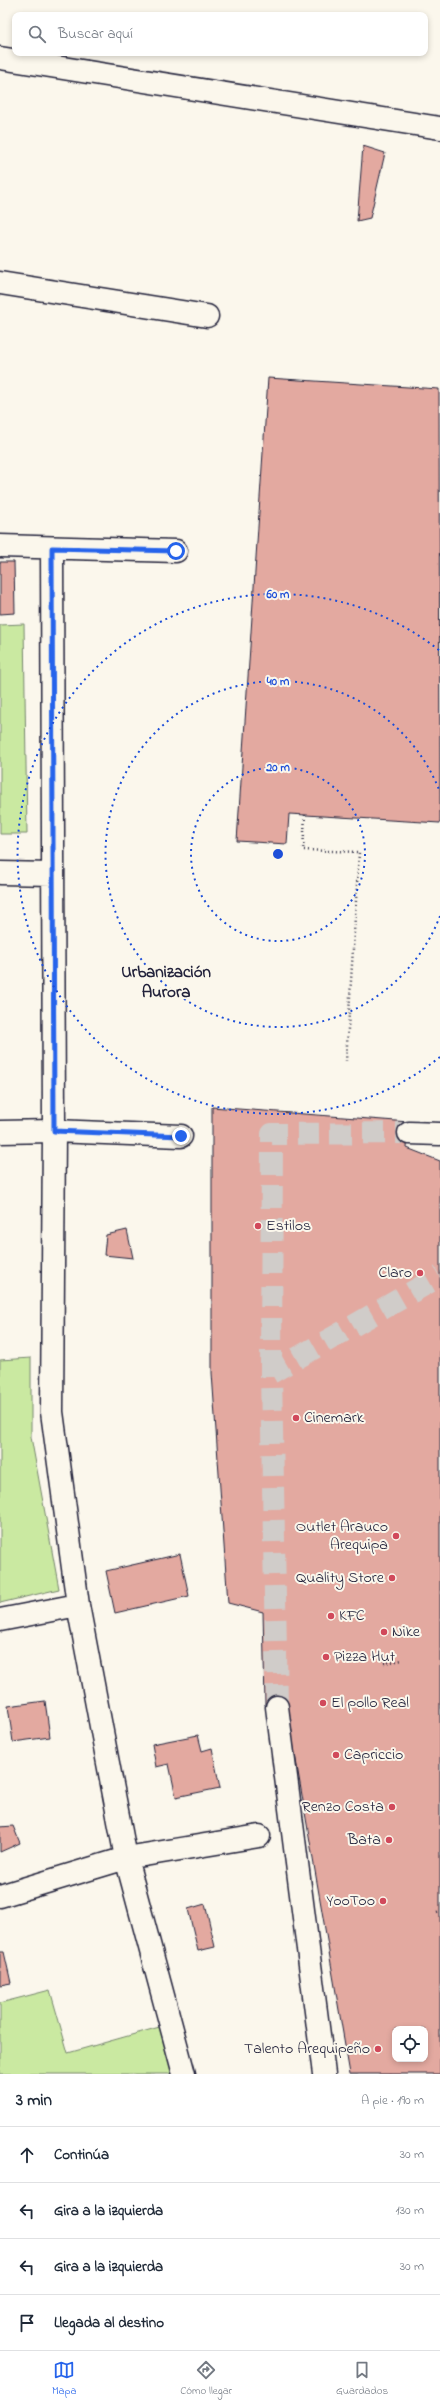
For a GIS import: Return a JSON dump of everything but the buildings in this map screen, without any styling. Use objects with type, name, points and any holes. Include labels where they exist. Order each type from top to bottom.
[{"type":"street","points":[[0,58],[440,128]]},
{"type":"street","points":[[0,283],[207,316]]},
{"type":"street","points":[[0,546],[176,551]]},
{"type":"street","points":[[52,548],[54,1131],[52,1412],[78,1605],[126,1858],[184,2074]]},
{"type":"street","points":[[0,873],[53,874]]},
{"type":"street","points":[[0,1132],[54,1131],[181,1136]]},
{"type":"street","points":[[408,1133],[440,1134]]},
{"type":"street","points":[[0,1620],[78,1605]]},
{"type":"street","points":[[276,1707],[324,2074]]},
{"type":"street","points":[[0,1896],[126,1858],[259,1836]]},
{"type":"path","points":[[304,815],[303,850],[359,852],[346,1061]]},
{"type":"path","points":[[384,1663],[403,1660]]},
{"type":"green space","points":[[24,624],[27,834],[0,834],[0,625]]},
{"type":"green space","points":[[31,1358],[31,1437],[59,1589],[0,1603],[0,1360]]},
{"type":"green space","points":[[50,1990],[68,2053],[163,2026],[175,2074],[0,2074],[0,2003]]},
{"type":"tunnel","points":[[271,1373],[272,1134],[409,1133]]},
{"type":"tunnel","points":[[277,1707],[271,1373],[440,1276]]},
{"type":"place","name":"Estilos","points":[[258,1226]]},
{"type":"place","name":"Claro","points":[[420,1273]]},
{"type":"place","name":"Cinemark","points":[[296,1418]]},
{"type":"place","name":"Outlet Arauco Arequipa","points":[[396,1536]]},
{"type":"place","name":"Quality Store","points":[[392,1578]]},
{"type":"place","name":"KFC","points":[[331,1616]]},
{"type":"place","name":"Nike","points":[[384,1632]]},
{"type":"place","name":"Pizza Hut","points":[[326,1657]]},
{"type":"place","name":"El pollo Real","points":[[323,1703]]},
{"type":"place","name":"Capriccio","points":[[336,1755]]},
{"type":"place","name":"Renzo Costa","points":[[392,1807]]},
{"type":"place","name":"Bata","points":[[389,1840]]},
{"type":"place","name":"YooToo","points":[[383,1901]]},
{"type":"place","name":"Talento Arequipeño","points":[[378,2049]]},
{"type":"district","name":"Urbanización Aurora","points":[[166,982]]},
{"type":"route","points":[[176,551],[52,548],[54,1131],[181,1136]]}]
